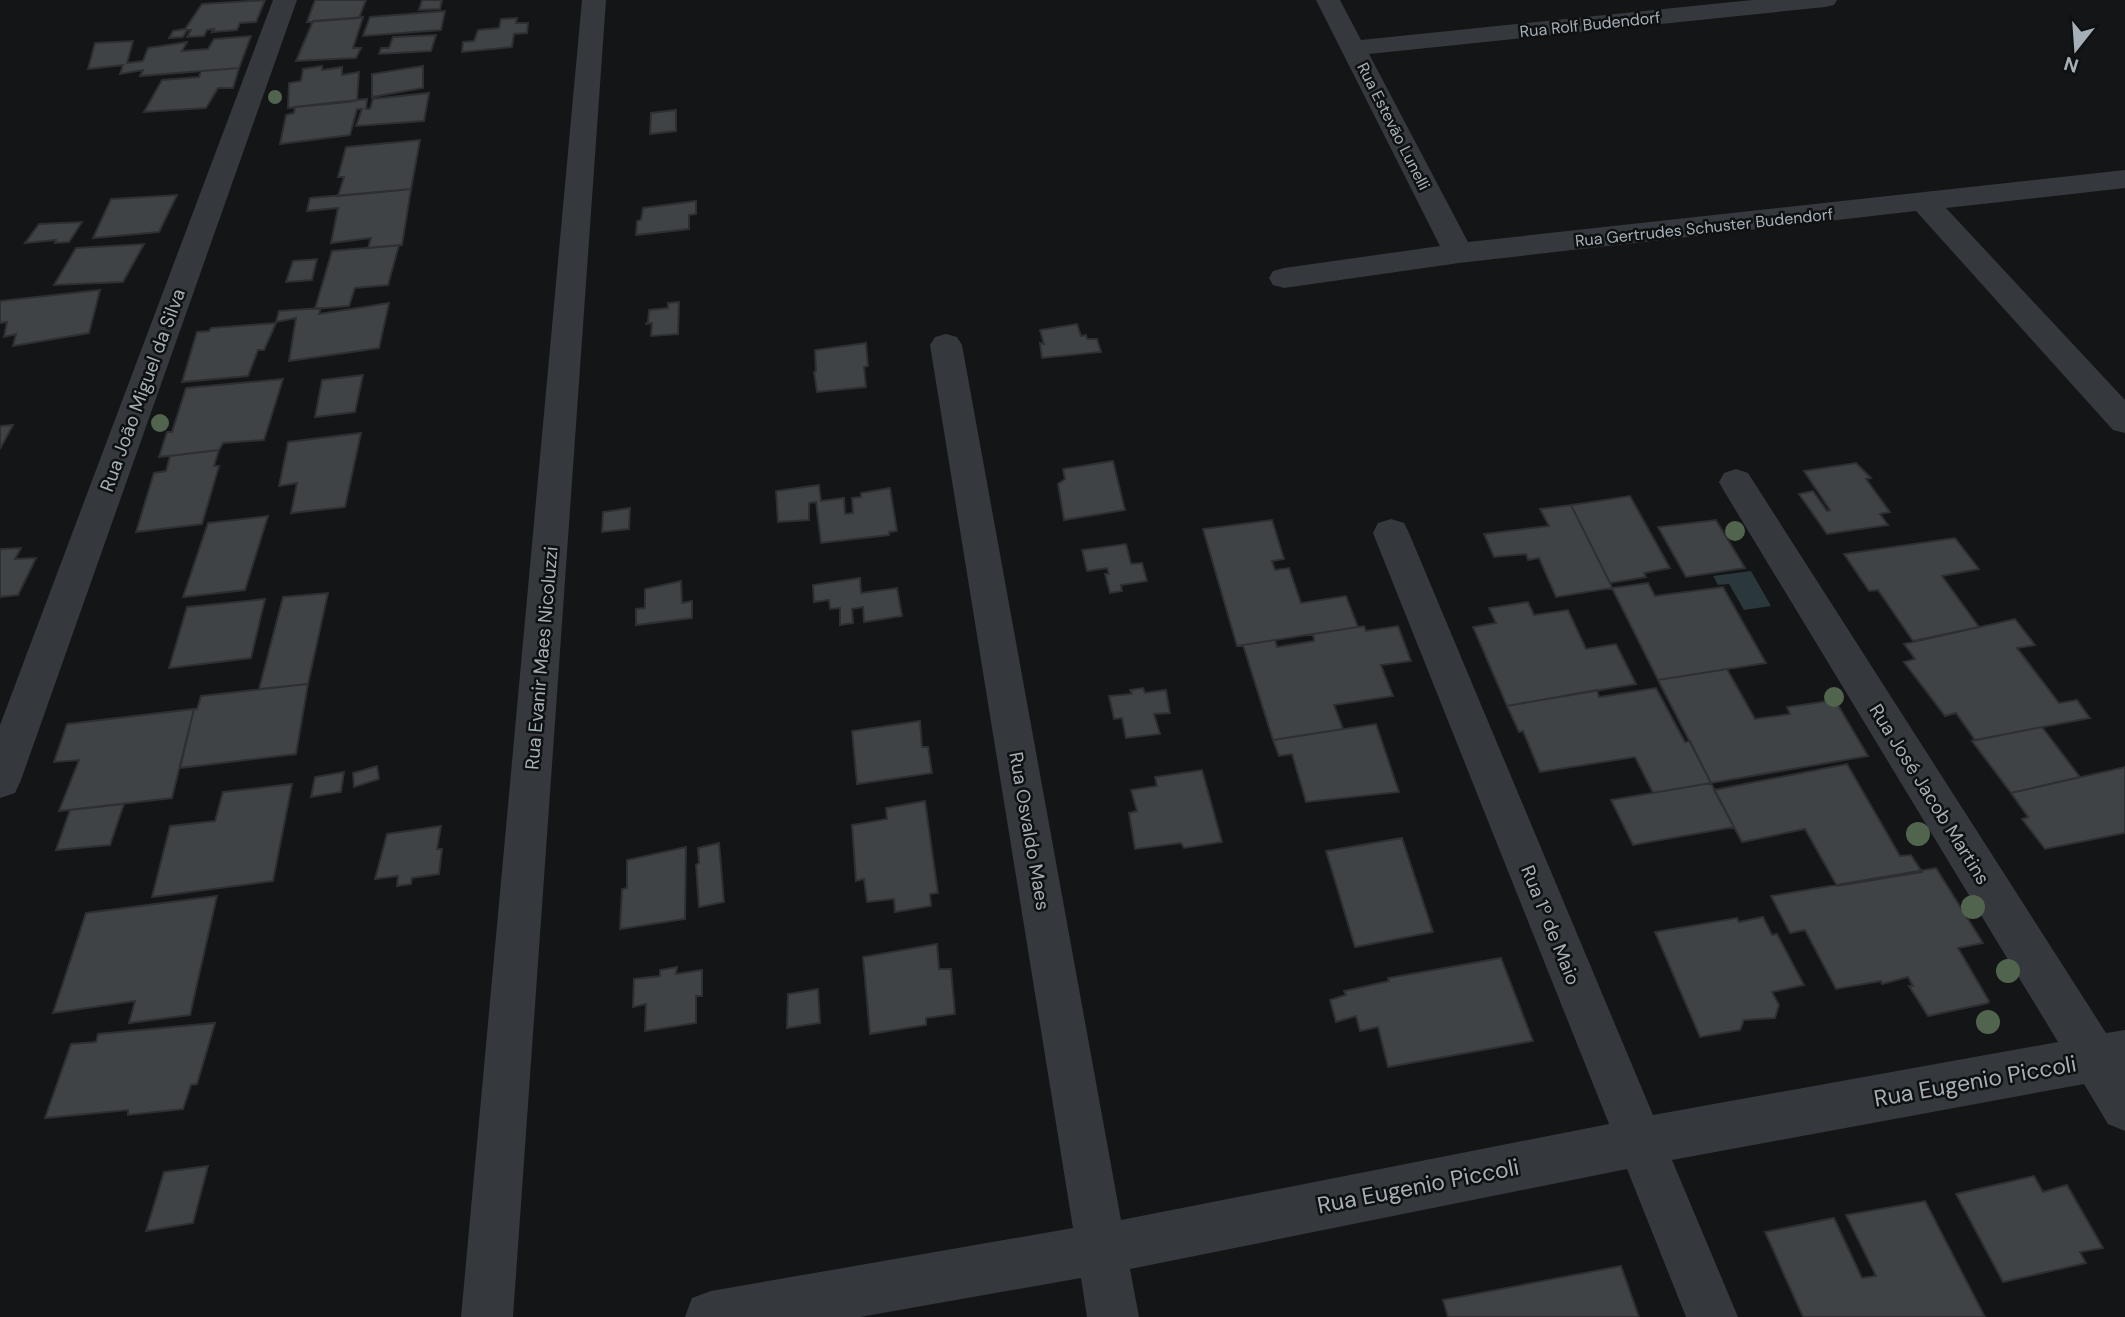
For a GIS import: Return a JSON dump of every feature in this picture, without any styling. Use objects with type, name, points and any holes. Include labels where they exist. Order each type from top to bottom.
[{"type":"street","name":"Rua João Miguel da Silva","points":[[0,780],[285,0]]},
{"type":"street","name":"Rua Evanir Maes Nicoluzzi","points":[[487,1317],[594,0]]},
{"type":"street","name":"Rua Estevão Lunelli","points":[[1328,0],[1459,253]]},
{"type":"street","name":"Rua Rolf Budendorf","points":[[1354,48],[1825,0]]},
{"type":"street","name":"Rua Gertrudes Schuster Budendorf","points":[[1284,278],[1459,253],[2125,179]]},
{"type":"street","points":[[1925,203],[2125,421]]},
{"type":"street","name":"Rua Osvaldo Maes","points":[[946,345],[1113,1317]]},
{"type":"street","name":"Rua José Jacob Martins","points":[[1736,482],[2110,1056],[2125,1107]]},
{"type":"street","name":"Rua 1º de Maio","points":[[1391,533],[1712,1317]]},
{"type":"street","name":"Rua Eugenio Piccoli","points":[[711,1317],[1101,1249],[1639,1142],[2110,1056]]},
{"type":"shaded area","points":[[1751,571],[1771,606],[1744,610],[1729,584],[1718,585],[1713,576]]},
{"type":"building","points":[[265,0],[256,22],[240,23],[237,30],[212,32],[214,29],[207,30],[204,36],[187,37],[191,30],[187,30],[183,37],[169,38],[173,31],[185,29],[202,4]]},
{"type":"building","points":[[315,0],[366,0],[359,18],[307,22]]},
{"type":"building","points":[[422,0],[442,0],[440,9],[419,10]]},
{"type":"building","points":[[445,11],[441,30],[363,36],[370,17]]},
{"type":"building","points":[[363,17],[353,48],[361,48],[356,58],[296,61],[313,21]]},
{"type":"building","points":[[517,18],[516,23],[528,23],[527,33],[514,34],[512,47],[462,52],[463,42],[474,41],[478,30],[499,28],[501,19]]},
{"type":"building","points":[[436,35],[431,51],[379,54],[381,48],[389,48],[393,37]]},
{"type":"building","points":[[251,36],[239,68],[140,76],[143,70],[120,74],[123,65],[88,69],[95,43],[133,41],[127,63],[143,61],[148,48],[187,42],[182,51],[208,49],[214,39]]},
{"type":"building","points":[[322,66],[322,70],[342,67],[342,75],[359,72],[357,101],[288,108],[289,83],[301,81],[303,69]]},
{"type":"building","points":[[423,66],[423,88],[372,97],[372,74]]},
{"type":"building","points":[[239,68],[233,88],[218,88],[206,108],[144,112],[162,80],[199,77],[201,71]]},
{"type":"building","points":[[429,93],[424,121],[356,126],[362,109],[357,109],[350,135],[280,144],[286,115],[294,113],[295,107],[367,99],[366,109],[370,109],[373,99]]},
{"type":"building","points":[[676,110],[676,131],[650,134],[651,113]]},
{"type":"building","points":[[420,140],[411,189],[338,196],[344,177],[338,177],[346,147]]},
{"type":"building","points":[[411,189],[402,245],[368,248],[371,238],[331,243],[338,208],[307,211],[310,198]]},
{"type":"building","points":[[177,195],[159,232],[93,238],[111,199]]},
{"type":"building","points":[[696,201],[696,214],[689,215],[689,229],[636,235],[637,221],[641,220],[643,208]]},
{"type":"building","points":[[82,222],[69,242],[55,243],[56,240],[25,243],[39,224]]},
{"type":"building","points":[[144,244],[123,282],[54,285],[76,248]]},
{"type":"building","points":[[399,245],[388,285],[355,288],[349,306],[315,309],[332,251]]},
{"type":"building","points":[[317,259],[312,280],[286,282],[293,261]]},
{"type":"building","points":[[100,290],[89,333],[13,346],[16,334],[4,337],[7,322],[0,323],[0,301]]},
{"type":"building","points":[[679,302],[678,334],[651,336],[652,323],[645,324],[648,323],[649,310],[668,308],[668,303]]},
{"type":"building","points":[[389,303],[379,348],[289,361],[296,318],[276,322],[279,311],[321,308],[319,314]]},
{"type":"building","points":[[276,323],[264,350],[258,350],[248,376],[182,382],[197,332],[209,331],[211,328]]},
{"type":"building","points":[[1077,324],[1081,336],[1097,339],[1101,352],[1042,358],[1040,343],[1044,344],[1040,330]]},
{"type":"building","points":[[866,343],[866,387],[817,392],[815,350]]},
{"type":"building","points":[[363,375],[355,412],[315,417],[322,380]]},
{"type":"building","points":[[283,379],[264,440],[223,443],[219,450],[159,457],[167,432],[172,432],[186,388]]},
{"type":"building","points":[[13,425],[0,449],[0,426]]},
{"type":"building","points":[[361,433],[345,507],[291,513],[297,483],[279,486],[288,442]]},
{"type":"building","points":[[219,450],[214,466],[219,466],[202,524],[136,532],[154,473],[166,471],[170,456]]},
{"type":"building","points":[[1113,461],[1125,510],[1064,520],[1058,484],[1065,479],[1063,469]]},
{"type":"building","points":[[1856,463],[1871,478],[1866,479],[1890,512],[1880,514],[1888,525],[1827,534],[1799,494],[1813,491],[1827,511],[1830,510],[1804,471]]},
{"type":"building","points":[[819,485],[821,501],[844,498],[845,514],[853,513],[852,498],[861,497],[861,493],[890,488],[897,531],[889,532],[889,535],[821,543],[816,502],[809,503],[809,520],[778,522],[776,491]]},
{"type":"building","points":[[1630,496],[1670,568],[1644,573],[1646,577],[1610,583],[1571,505]]},
{"type":"building","points":[[1571,505],[1612,588],[1556,597],[1539,558],[1528,560],[1526,554],[1494,557],[1484,534],[1549,526],[1540,509]]},
{"type":"building","points":[[630,508],[629,529],[602,532],[603,512]]},
{"type":"building","points":[[268,516],[245,590],[183,597],[208,523]]},
{"type":"building","points":[[1272,520],[1284,559],[1272,561],[1275,570],[1289,568],[1301,603],[1346,596],[1358,627],[1237,646],[1203,529]]},
{"type":"building","points":[[1716,520],[1745,568],[1686,577],[1658,527]]},
{"type":"building","points":[[1955,538],[1979,569],[1942,576],[1979,627],[1913,641],[1878,590],[1869,591],[1844,554]]},
{"type":"building","points":[[1126,544],[1131,564],[1142,563],[1147,581],[1121,585],[1122,591],[1110,593],[1105,574],[1109,574],[1107,568],[1087,571],[1082,550]]},
{"type":"building","points":[[21,548],[15,559],[36,558],[18,595],[0,597],[0,549]]},
{"type":"building","points":[[860,578],[861,593],[897,588],[902,616],[864,622],[863,607],[852,609],[853,623],[840,625],[840,608],[830,609],[829,600],[814,602],[813,585]]},
{"type":"building","points":[[681,581],[682,603],[692,601],[692,618],[636,625],[636,609],[645,608],[645,589]]},
{"type":"building","points":[[1648,583],[1655,596],[1723,587],[1766,663],[1658,680],[1612,588]]},
{"type":"building","points":[[328,593],[308,684],[259,689],[283,597]]},
{"type":"building","points":[[265,599],[251,658],[169,668],[187,607]]},
{"type":"building","points":[[1528,602],[1534,615],[1568,610],[1586,649],[1616,644],[1636,684],[1507,706],[1473,627],[1496,623],[1489,608]]},
{"type":"building","points":[[2015,619],[2035,645],[2017,648],[2059,703],[2077,700],[2090,718],[1975,740],[1956,713],[1945,716],[1904,662],[1915,659],[1904,644]]},
{"type":"building","points":[[1364,626],[1366,631],[1398,626],[1411,661],[1381,665],[1393,696],[1334,705],[1343,729],[1273,740],[1243,645],[1275,640],[1277,647],[1314,641],[1313,634]]},
{"type":"building","points":[[1727,669],[1755,719],[1790,714],[1787,707],[1835,700],[1868,756],[1711,783],[1658,680]]},
{"type":"building","points":[[308,684],[296,754],[180,768],[194,709],[197,709],[201,696]]},
{"type":"building","points":[[1143,688],[1145,693],[1166,690],[1170,713],[1154,714],[1160,734],[1126,738],[1122,718],[1114,719],[1109,696],[1132,694],[1130,690]]},
{"type":"building","points":[[1656,688],[1685,742],[1690,741],[1711,783],[1653,793],[1635,757],[1540,772],[1523,731],[1519,732],[1507,706],[1597,690],[1599,697]]},
{"type":"building","points":[[194,709],[172,798],[59,811],[79,760],[54,762],[67,724]]},
{"type":"building","points":[[920,721],[922,747],[928,747],[932,773],[857,784],[852,731]]},
{"type":"building","points":[[1376,724],[1399,792],[1306,802],[1292,754],[1279,756],[1273,740]]},
{"type":"building","points":[[2042,727],[2080,777],[2011,793],[1972,741]]},
{"type":"building","points":[[1847,764],[1900,856],[1911,855],[1922,872],[1837,886],[1805,829],[1742,842],[1714,790]]},
{"type":"building","points":[[377,766],[379,779],[354,787],[353,773]]},
{"type":"building","points":[[2125,767],[2125,833],[2045,849],[2022,819],[2028,817],[2011,793]]},
{"type":"building","points":[[1202,770],[1222,842],[1184,848],[1181,843],[1135,849],[1129,813],[1137,811],[1131,790],[1157,786],[1155,777]]},
{"type":"building","points":[[344,772],[341,792],[311,797],[315,777]]},
{"type":"building","points":[[1711,783],[1734,827],[1633,845],[1611,800]]},
{"type":"building","points":[[292,784],[273,881],[152,897],[170,826],[215,821],[223,792]]},
{"type":"building","points":[[925,801],[938,893],[930,894],[931,906],[895,912],[894,899],[867,902],[864,879],[856,881],[852,825],[887,819],[886,808]]},
{"type":"building","points":[[124,804],[110,845],[56,850],[70,810]]},
{"type":"building","points":[[441,826],[437,849],[442,849],[439,874],[412,878],[411,884],[397,886],[398,876],[375,879],[387,834]]},
{"type":"building","points":[[1402,838],[1433,932],[1355,947],[1326,851]]},
{"type":"building","points":[[719,843],[724,902],[699,907],[696,865],[699,863],[698,848]]},
{"type":"building","points":[[686,847],[685,919],[620,929],[622,889],[627,888],[627,860]]},
{"type":"building","points":[[1936,868],[1983,943],[1958,948],[1988,1003],[1928,1016],[1909,986],[1913,986],[1908,977],[1882,984],[1881,981],[1836,989],[1805,930],[1790,933],[1771,896]]},
{"type":"building","points":[[217,896],[190,1015],[129,1023],[135,1001],[53,1013],[86,913]]},
{"type":"building","points":[[1763,917],[1772,935],[1777,934],[1804,985],[1772,992],[1779,1005],[1775,1018],[1744,1020],[1740,1030],[1700,1037],[1655,932],[1737,918],[1739,922]]},
{"type":"building","points":[[937,944],[939,969],[951,969],[955,1014],[926,1018],[926,1025],[870,1034],[863,957]]},
{"type":"building","points":[[1501,958],[1533,1041],[1388,1067],[1378,1027],[1360,1031],[1356,1016],[1336,1022],[1330,1000],[1346,995],[1344,991],[1389,981],[1388,978]]},
{"type":"building","points":[[677,967],[676,974],[702,970],[702,996],[696,996],[696,1023],[645,1031],[646,1004],[633,1007],[634,979],[660,976],[660,970]]},
{"type":"building","points":[[818,989],[820,1023],[787,1028],[788,994]]},
{"type":"building","points":[[215,1023],[197,1084],[191,1085],[183,1109],[128,1115],[128,1110],[45,1118],[71,1044],[96,1042],[98,1034]]},
{"type":"building","points":[[208,1166],[193,1223],[146,1231],[164,1172]]},
{"type":"building","points":[[2034,1176],[2043,1192],[2067,1185],[2103,1248],[2080,1252],[2086,1263],[2003,1282],[1956,1194]]},
{"type":"building","points":[[1925,1201],[1985,1317],[1803,1317],[1765,1232],[1834,1218],[1862,1278],[1876,1276],[1846,1215]]},
{"type":"building","points":[[1621,1266],[1639,1317],[1448,1317],[1443,1300]]}]
